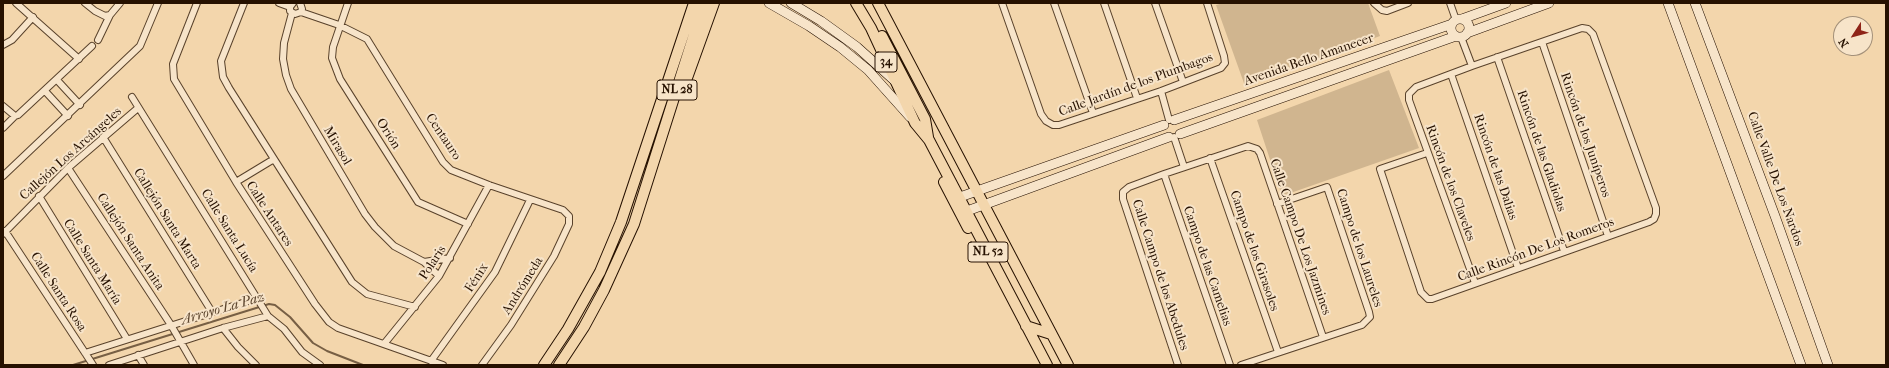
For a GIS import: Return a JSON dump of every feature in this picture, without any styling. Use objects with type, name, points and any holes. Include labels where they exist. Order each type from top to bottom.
[{"type":"main road","points":[[544,365],[550,360],[600,272],[621,222],[694,3]]},
{"type":"main road","name":"NL 28","points":[[559,365],[584,327],[604,290],[631,230],[704,3]]},
{"type":"main road","points":[[666,123],[691,72],[714,3]]},
{"type":"main road","name":"34","points":[[856,3],[871,28],[915,122]]},
{"type":"main road","name":"34","points":[[863,3],[916,101]]},
{"type":"main road","points":[[878,3],[1068,365]]},
{"type":"main road","points":[[891,56],[913,71]]},
{"type":"main road","name":"NL 52","points":[[916,101],[925,119],[929,140]]},
{"type":"main road","points":[[915,122],[1040,365]]},
{"type":"main road","name":"NL 52","points":[[915,122],[929,140],[958,204],[1047,365]]},
{"type":"main road","points":[[1026,326],[1051,334]]},
{"type":"street","points":[[16,3],[79,59]]},
{"type":"street","points":[[85,3],[102,15],[110,16]]},
{"type":"street","points":[[98,40],[110,16],[120,3]]},
{"type":"street","points":[[3,176],[80,105],[140,46],[158,3]]},
{"type":"street","name":"Calle Antares","points":[[197,3],[173,64],[172,72],[177,86],[236,182],[315,304],[329,322],[338,328],[443,365]]},
{"type":"street","points":[[244,3],[225,50],[221,69],[229,88],[352,282],[367,294],[415,306]]},
{"type":"street","points":[[279,3],[291,8],[298,14],[302,9],[300,3]]},
{"type":"street","name":"Orión","points":[[348,3],[339,25],[333,47],[332,58],[335,68],[414,196],[424,206],[468,224]]},
{"type":"street","name":"NL 52","points":[[769,3],[809,26],[868,70],[915,122]]},
{"type":"street","name":"NL 52","points":[[791,3],[821,21],[857,47],[916,101]]},
{"type":"street","name":"Calle Jardín de los Plumbagos","points":[[1002,3],[1041,114],[1046,121],[1053,125],[1059,125],[1216,71],[1225,63],[1207,3]]},
{"type":"street","points":[[1054,3],[1093,113]]},
{"type":"street","points":[[1104,3],[1137,98]]},
{"type":"street","points":[[1155,3],[1183,82]]},
{"type":"street","points":[[1374,3],[1382,10],[1387,11],[1408,3]]},
{"type":"street","points":[[1450,3],[1456,21],[1451,31],[1461,35],[1472,66]]},
{"type":"street","name":"Avenida Bello Amanecer","points":[[958,204],[978,191],[1506,3]]},
{"type":"street","name":"Avenida Bello Amanecer","points":[[958,204],[984,204],[1549,3]]},
{"type":"street","points":[[1668,3],[1801,365]]},
{"type":"street","name":"Calle Valle De Los Nardos","points":[[1694,3],[1770,202],[1828,365]]},
{"type":"street","name":"Mirasol","points":[[291,8],[284,43],[283,59],[291,90],[365,214],[375,227],[394,246],[424,262],[439,276]]},
{"type":"street","name":"Centauro","points":[[301,12],[339,25],[364,36],[370,43],[447,166],[456,172],[489,185],[567,213]]},
{"type":"street","points":[[3,45],[12,40],[33,17]]},
{"type":"street","points":[[1456,21],[1468,23],[1468,30],[1461,35]]},
{"type":"street","name":"Calle Rincón De Los Romeros","points":[[1428,153],[1380,169],[1421,292],[1424,297],[1432,299],[1654,219],[1656,208],[1593,34],[1588,29],[1582,28],[1542,42]]},
{"type":"street","points":[[1451,74],[1542,42]]},
{"type":"street","name":"Rincón de los Juníperos","points":[[1542,42],[1608,236]]},
{"type":"street","points":[[3,128],[57,80],[92,46]]},
{"type":"street","name":"Rincón de las Gladiolas","points":[[1497,57],[1564,251]]},
{"type":"street","points":[[1324,68],[1328,74],[1328,81]]},
{"type":"street","points":[[1307,74],[1307,80],[1312,87]]},
{"type":"street","name":"Rincón de los Claveles","points":[[1451,74],[1412,90],[1409,94],[1409,100],[1475,283]]},
{"type":"street","name":"Rincón de las Dalias","points":[[1451,74],[1518,268]]},
{"type":"street","points":[[57,80],[80,105]]},
{"type":"street","points":[[1160,90],[1169,122],[1164,131],[1174,136],[1184,167]]},
{"type":"street","points":[[45,91],[68,116]]},
{"type":"street","name":"Calle Santa Lucía","points":[[132,96],[138,108],[268,315],[287,332],[302,352],[320,365]]},
{"type":"street","points":[[3,106],[15,116]]},
{"type":"street","name":"Callejón Los Arcángeles","points":[[4,233],[68,168],[138,108]]},
{"type":"street","points":[[1169,122],[1180,124],[1181,131],[1174,136]]},
{"type":"street","name":"Callejón Santa Marta","points":[[103,137],[212,312]]},
{"type":"street","name":"Calle Campo De Los Jazmines","points":[[1210,158],[1248,146],[1252,146],[1260,153],[1323,337]]},
{"type":"street","points":[[1164,174],[1210,158]]},
{"type":"street","name":"Campo de los Girasoles","points":[[1210,158],[1278,352]]},
{"type":"street","points":[[236,182],[274,159]]},
{"type":"street","points":[[1070,159],[1074,172]]},
{"type":"street","points":[[1050,166],[1055,179]]},
{"type":"street","name":"Callejón Santa Anita","points":[[68,168],[172,326],[194,365]]},
{"type":"street","name":"Calle Campo de los Abedules","points":[[1164,174],[1128,188],[1123,192],[1123,199],[1178,365]]},
{"type":"street","name":"Campo de las Camelias","points":[[1164,174],[1230,365]]},
{"type":"street","name":"Polaris","points":[[384,344],[439,276],[489,185]]},
{"type":"street","name":"Campo de los Laureles","points":[[1278,204],[1327,187],[1370,312],[1370,317],[1362,325],[1323,337]]},
{"type":"street","name":"Calle Santa María","points":[[39,196],[127,339]]},
{"type":"street","name":"Fénix","points":[[431,361],[495,272],[530,200]]},
{"type":"street","name":"Andrómeda","points":[[482,365],[511,326],[554,256],[569,224],[570,220],[567,213]]},
{"type":"street","name":"Calle Santa Rosa","points":[[4,233],[93,365]]},
{"type":"street","points":[[424,262],[450,258]]},
{"type":"street","points":[[86,355],[127,339],[259,299]]},
{"type":"street","points":[[109,365],[180,340],[268,315]]},
{"type":"street","points":[[223,328],[238,347],[256,365]]},
{"type":"street","points":[[1241,365],[1323,337]]},
{"type":"street","points":[[138,355],[144,365]]},
{"type":"shaded area","points":[[1223,3],[1368,3],[1380,36],[1245,86],[1216,5]]},
{"type":"shaded area","points":[[1389,70],[1419,148],[1282,196],[1257,120]]},
{"type":"waterway","name":"Arroyo La Paz","points":[[73,365],[269,304],[275,305],[290,317],[313,343],[327,351],[363,365]]}]
